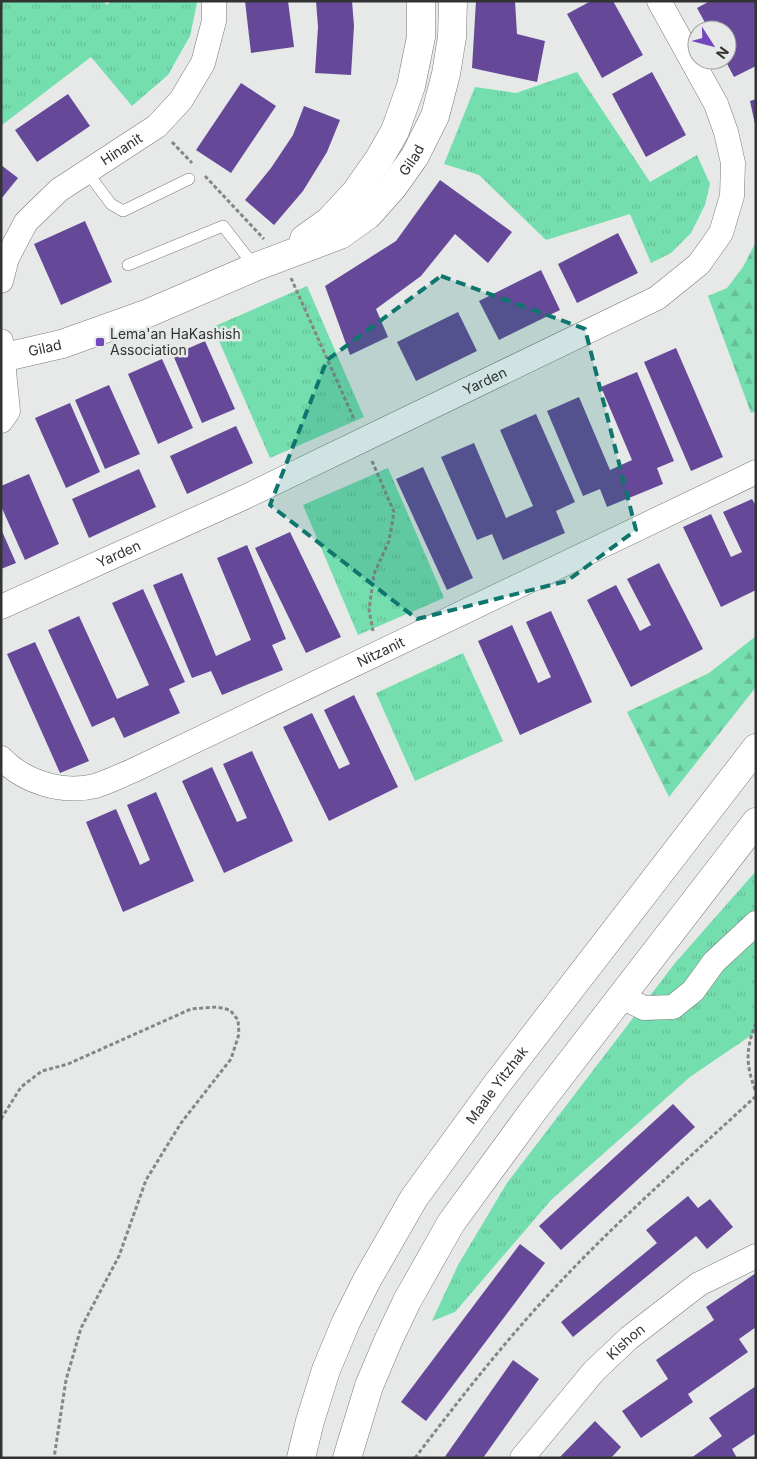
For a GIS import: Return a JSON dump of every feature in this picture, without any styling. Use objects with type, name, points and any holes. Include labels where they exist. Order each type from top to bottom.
[{"type":"main road","name":"Gilad","points":[[282,257],[329,221],[354,193],[379,159],[395,130],[413,76],[421,37],[421,1]]},
{"type":"main road","name":"Gilad","points":[[2,352],[62,344],[146,314],[255,267],[340,235],[368,216],[393,187],[415,156],[435,116],[446,74],[452,37],[452,1]]},
{"type":"main road","name":"Maale Yitzhak","points":[[301,1458],[326,1370],[343,1330],[367,1280],[414,1198],[503,1076],[756,748]]},
{"type":"main road","points":[[348,1458],[368,1386],[388,1341],[407,1301],[457,1215],[533,1111],[756,822]]},
{"type":"street","name":"Hinanit","points":[[1,281],[7,258],[26,222],[59,190],[157,126],[181,100],[204,63],[214,21],[214,1]]},
{"type":"street","name":"Yarden","points":[[1,607],[245,497],[657,298],[699,264],[721,233],[732,196],[733,164],[726,132],[716,104],[660,1]]},
{"type":"street","points":[[1,421],[8,411],[2,352]]},
{"type":"street","name":"Nitzanit","points":[[1,758],[23,776],[48,786],[70,788],[95,786],[132,771],[756,472]]},
{"type":"street","points":[[622,997],[644,1008],[673,1007],[693,990],[714,962],[756,923]]},
{"type":"street","name":"Kishon","points":[[522,1458],[563,1406],[594,1371],[629,1338],[699,1284],[756,1256]]},
{"type":"lane","points":[[87,172],[111,204],[122,211],[189,179]]},
{"type":"lane","points":[[128,265],[223,226],[255,267]]},
{"type":"path","points":[[157,126],[196,168]]},
{"type":"path","points":[[203,174],[282,257],[394,512],[389,541],[374,574],[369,610],[377,654]]},
{"type":"path","points":[[1,1118],[21,1087],[42,1071],[68,1064],[191,1010],[217,1007],[230,1010],[238,1020],[239,1034],[230,1059],[181,1123],[146,1180],[119,1256],[81,1328],[66,1380],[54,1458]]},
{"type":"path","points":[[756,1023],[748,1046],[750,1075],[756,1092]]},
{"type":"path","points":[[415,1458],[462,1396],[550,1293],[619,1223],[756,1096]]},
{"type":"highlighted area","points":[[441,276],[585,329],[636,530],[567,581],[417,619],[270,505],[327,360]]},
{"type":"green space","points":[[1,1],[103,1],[107,5],[111,1],[196,1],[197,3],[190,36],[168,75],[132,106],[91,57],[2,125]]},
{"type":"green space","points":[[577,72],[650,182],[697,155],[710,184],[705,205],[691,233],[671,253],[651,263],[630,214],[546,240],[479,175],[444,164],[475,87],[516,93]]},
{"type":"green space","points":[[756,242],[756,411],[751,413],[708,296],[727,288],[743,267]]},
{"type":"green space","points":[[307,286],[364,417],[270,458],[213,327]]},
{"type":"green space","points":[[388,468],[444,598],[358,635],[303,505]]},
{"type":"green space","points":[[756,636],[756,687],[669,797],[627,712],[709,673]]},
{"type":"green space","points":[[463,653],[503,741],[415,781],[376,693]]},
{"type":"green space","points":[[756,871],[756,1032],[690,1077],[551,1200],[455,1312],[432,1321],[458,1265],[507,1183],[675,963]]},
{"type":"building","points":[[245,1],[288,1],[294,47],[251,53]]},
{"type":"building","points":[[316,1],[352,1],[354,26],[351,75],[315,73],[318,27]]},
{"type":"building","points":[[476,1],[515,1],[517,34],[545,41],[537,82],[472,68]]},
{"type":"building","points":[[591,1],[613,1],[643,55],[602,78],[567,14]]},
{"type":"building","points":[[710,1],[756,1],[756,66],[734,77],[730,70],[737,70],[737,20],[704,20],[697,8]]},
{"type":"building","points":[[652,72],[686,135],[646,157],[612,94]]},
{"type":"building","points":[[241,83],[276,106],[231,173],[196,150]]},
{"type":"building","points":[[68,94],[90,126],[37,162],[15,130]]},
{"type":"building","points":[[756,99],[756,124],[755,124],[750,101]]},
{"type":"building","points":[[304,106],[340,120],[327,152],[303,191],[274,225],[245,200],[271,168],[293,135]]},
{"type":"building","points":[[1,165],[18,178],[1,199]]},
{"type":"building","points":[[440,180],[512,232],[488,263],[455,234],[421,276],[376,309],[388,337],[350,355],[325,286],[396,241]]},
{"type":"building","points":[[85,221],[112,282],[61,305],[34,244]]},
{"type":"building","points":[[618,233],[638,273],[577,303],[558,264]]},
{"type":"building","points":[[541,270],[560,310],[499,340],[479,301]]},
{"type":"building","points":[[458,312],[477,351],[416,381],[397,342]]},
{"type":"building","points":[[205,341],[235,409],[202,423],[173,355]]},
{"type":"building","points":[[676,348],[723,457],[691,471],[644,362]]},
{"type":"building","points":[[162,359],[193,428],[158,444],[128,374]]},
{"type":"building","points":[[637,372],[674,461],[657,468],[663,484],[607,507],[600,489],[583,496],[547,411],[579,397],[610,470],[632,460],[601,387]]},
{"type":"building","points":[[109,385],[140,454],[105,469],[75,400]]},
{"type":"building","points":[[70,403],[100,472],[66,488],[35,418]]},
{"type":"building","points":[[536,414],[575,502],[556,511],[565,533],[503,560],[492,534],[477,540],[441,457],[474,443],[506,518],[533,506],[500,430]]},
{"type":"building","points":[[236,426],[253,463],[187,494],[170,456]]},
{"type":"building","points":[[423,467],[473,578],[447,590],[396,479]]},
{"type":"building","points":[[139,469],[156,507],[89,538],[72,499]]},
{"type":"building","points":[[29,474],[59,544],[25,560],[1,506],[1,486]]},
{"type":"building","points":[[752,499],[756,506],[756,590],[721,607],[683,527],[711,514],[731,557],[742,552],[723,512]]},
{"type":"building","points":[[1,529],[16,563],[1,569]]},
{"type":"building","points":[[290,532],[341,637],[306,653],[255,548]]},
{"type":"building","points":[[247,545],[286,639],[272,645],[283,670],[222,695],[211,671],[192,678],[153,585],[182,573],[216,656],[251,640],[217,558]]},
{"type":"building","points":[[659,563],[703,649],[631,687],[587,600],[616,585],[640,631],[651,625],[627,579]]},
{"type":"building","points":[[143,589],[185,682],[169,689],[180,713],[124,738],[114,717],[92,727],[48,630],[79,616],[117,699],[149,685],[112,603]]},
{"type":"building","points":[[551,611],[592,702],[520,735],[478,641],[512,625],[538,683],[551,677],[526,622]]},
{"type":"building","points":[[35,642],[89,761],[60,773],[7,654]]},
{"type":"building","points":[[354,695],[398,787],[329,821],[283,727],[312,713],[339,769],[350,764],[324,710]]},
{"type":"building","points":[[252,751],[293,841],[224,873],[182,781],[212,767],[237,822],[247,818],[223,764]]},
{"type":"building","points":[[156,792],[194,881],[123,912],[86,822],[116,809],[140,865],[150,860],[127,805]]},
{"type":"building","points":[[673,1104],[695,1127],[561,1250],[539,1226]]},
{"type":"building","points":[[688,1196],[698,1208],[710,1199],[733,1227],[707,1249],[696,1236],[573,1337],[561,1322],[657,1243],[646,1230]]},
{"type":"building","points":[[520,1244],[545,1263],[426,1421],[401,1402]]},
{"type":"building","points":[[756,1273],[756,1327],[739,1339],[748,1352],[688,1394],[693,1402],[641,1438],[622,1411],[668,1379],[656,1360],[714,1320],[706,1307]]},
{"type":"building","points":[[513,1360],[539,1379],[483,1458],[444,1458]]},
{"type":"building","points":[[756,1386],[756,1433],[732,1449],[737,1458],[691,1458],[722,1436],[709,1418]]},
{"type":"building","points":[[595,1421],[621,1447],[611,1458],[559,1458]]},
{"type":"place","name":"Lema'an HaKashish Association","points":[[100,342]]}]
